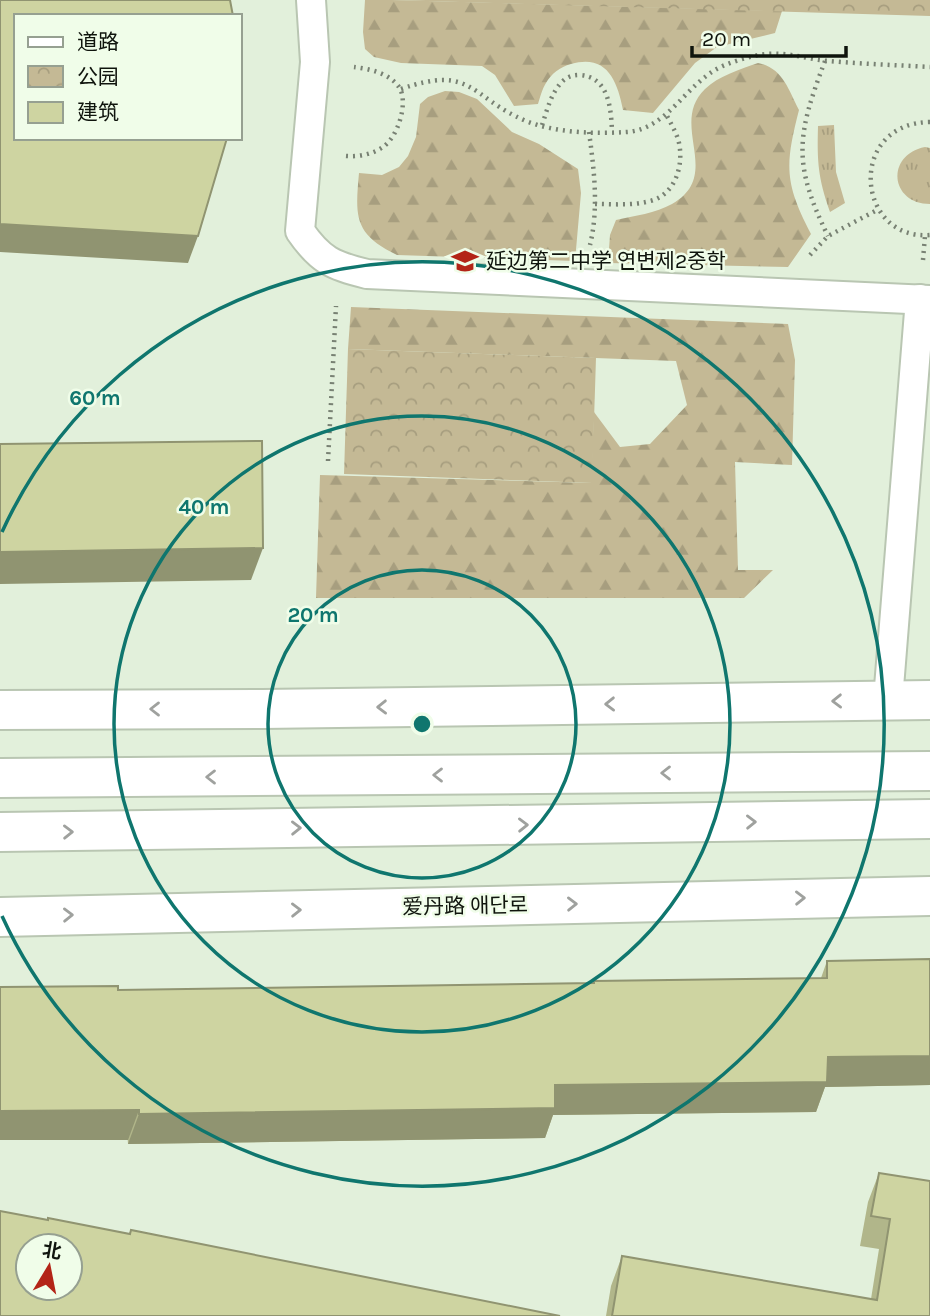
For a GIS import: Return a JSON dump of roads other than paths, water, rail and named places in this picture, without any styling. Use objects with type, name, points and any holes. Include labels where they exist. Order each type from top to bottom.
[{"type":"street","points":[[0,710],[930,700]]},
{"type":"street","points":[[0,778],[930,771]]},
{"type":"street","points":[[0,832],[930,819]]},
{"type":"street","name":"爱丹路 애단로","points":[[0,917],[930,895]]},
{"type":"lane","points":[[312,0],[315,62],[300,231],[313,249],[338,267],[367,274],[925,299],[888,701]]},
{"type":"place","name":"延边第二中学 연변제2중학","points":[[465,261]]}]
